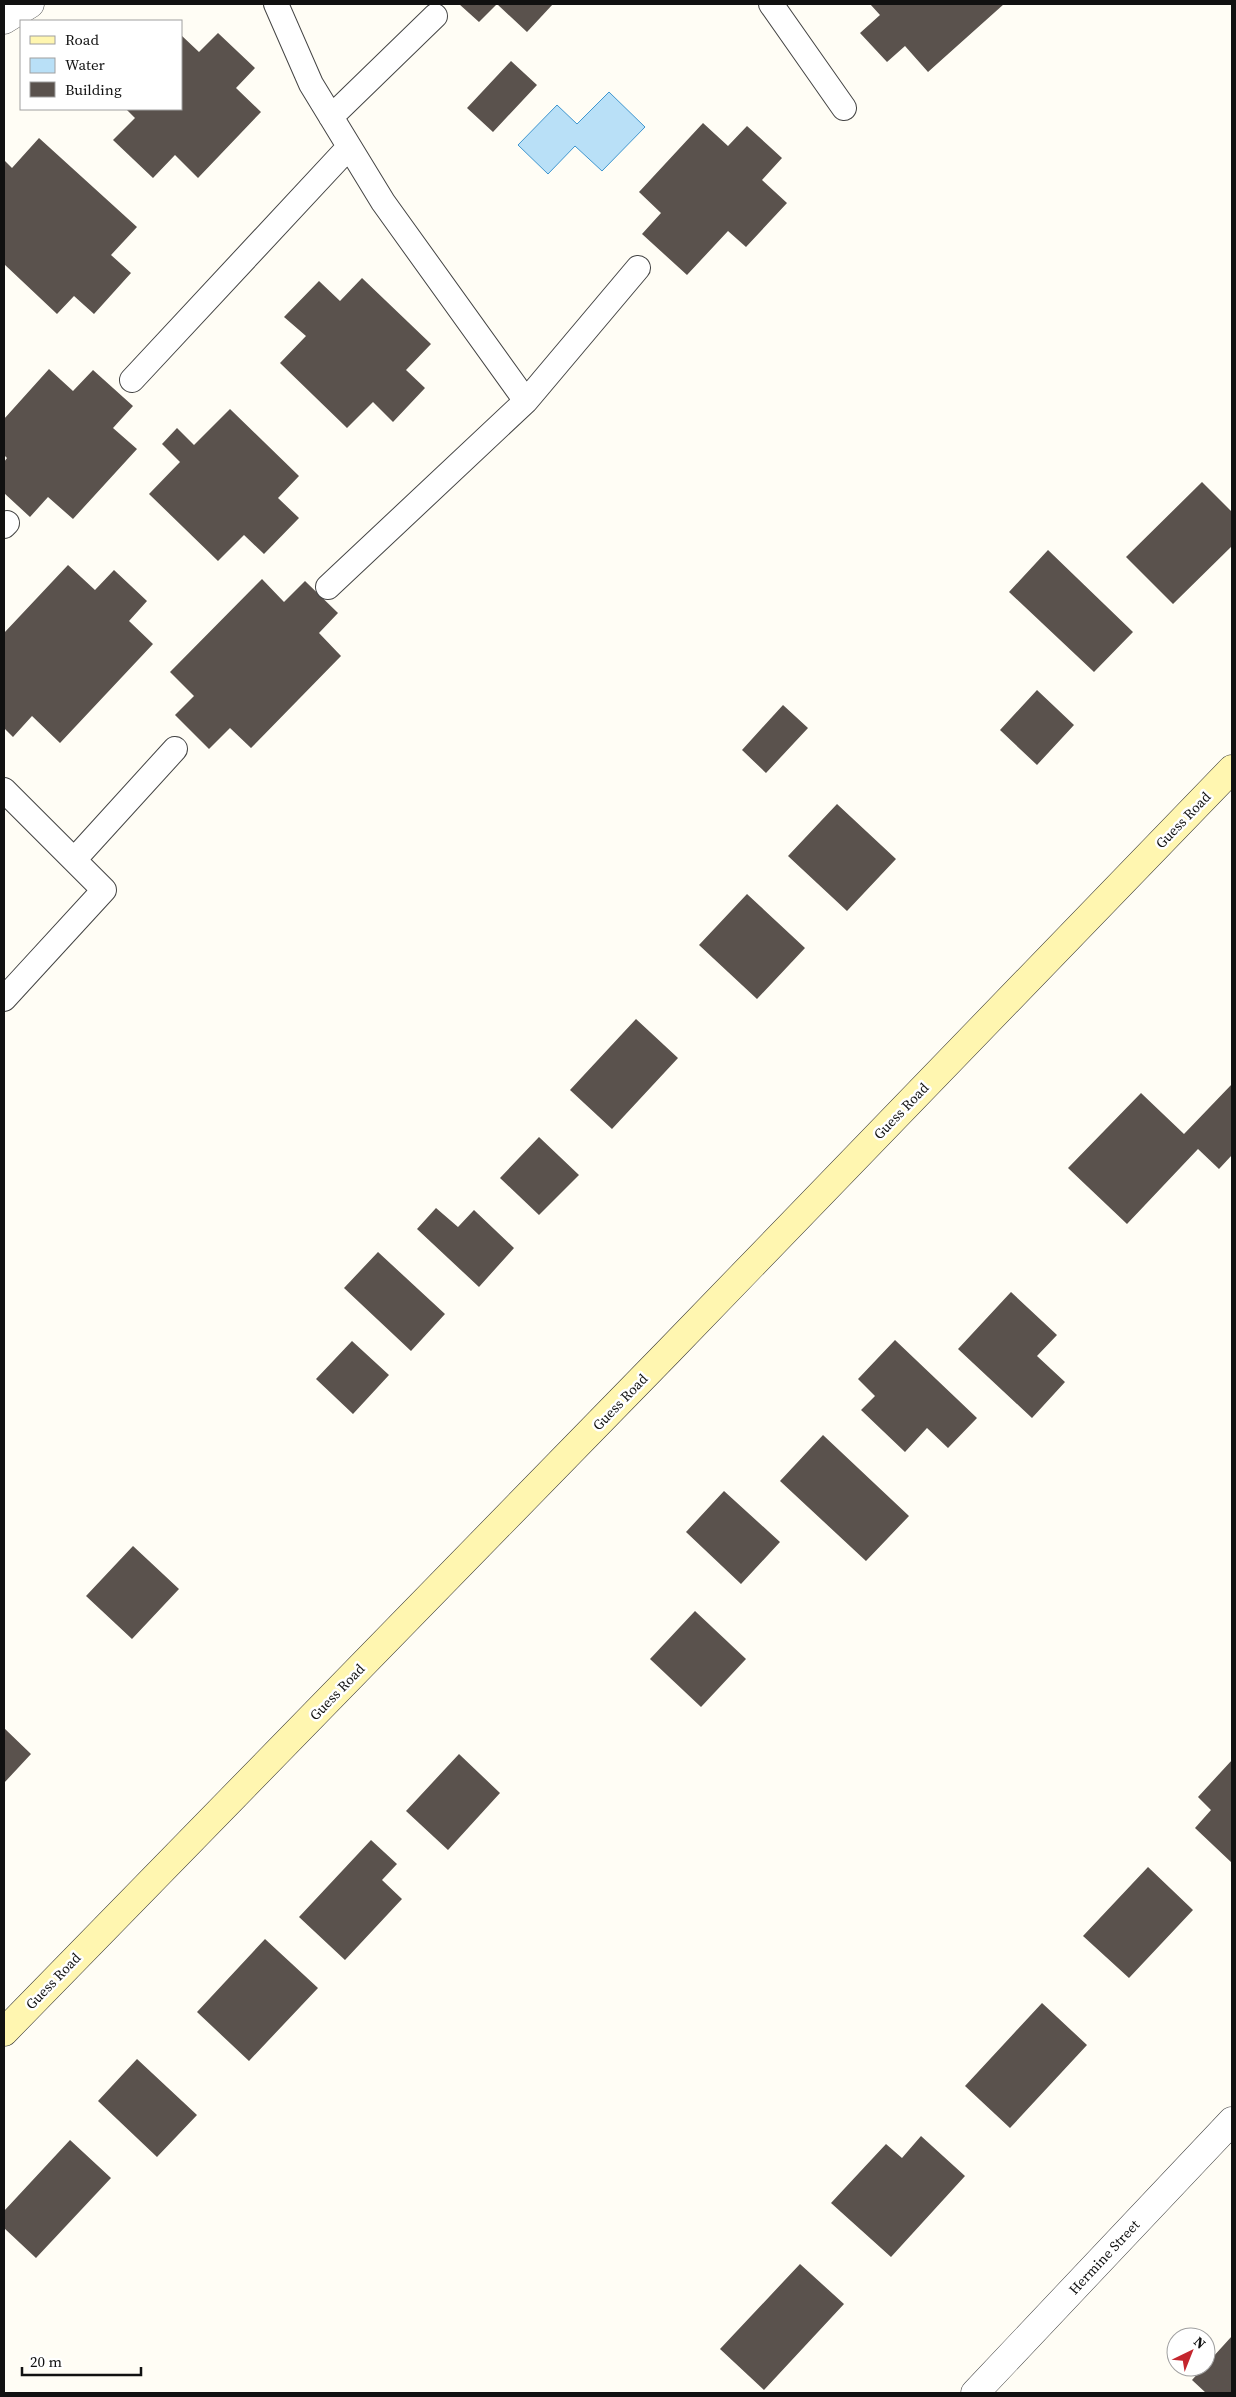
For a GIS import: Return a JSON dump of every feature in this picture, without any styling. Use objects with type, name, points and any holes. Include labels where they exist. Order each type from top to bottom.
[{"type":"main road","name":"Guess Road","points":[[4,2032],[675,1345],[1232,769]]},
{"type":"street","points":[[4,20],[30,4]]},
{"type":"street","name":"Hermine Street","points":[[975,2393],[1232,2121]]},
{"type":"lane","points":[[276,4],[311,84],[383,202],[526,401]]},
{"type":"lane","points":[[771,4],[844,108]]},
{"type":"lane","points":[[331,117],[435,16]]},
{"type":"lane","points":[[132,380],[349,147]]},
{"type":"lane","points":[[328,587],[526,401],[638,268]]},
{"type":"lane","points":[[74,860],[175,749]]},
{"type":"lane","points":[[4,790],[104,890],[4,999]]},
{"type":"water","points":[[609,92],[645,127],[602,171],[575,146],[548,174],[518,145],[557,105],[577,124]]},
{"type":"building","points":[[459,4],[497,4],[479,22]]},
{"type":"building","points":[[497,4],[553,4],[527,32]]},
{"type":"building","points":[[870,4],[1004,4],[928,72],[905,46],[887,62],[860,33],[880,15]]},
{"type":"building","points":[[218,33],[255,68],[236,88],[261,112],[198,178],[175,155],[153,178],[113,140],[135,118],[127,110],[182,110],[182,36],[199,52]]},
{"type":"building","points":[[511,61],[537,85],[493,132],[467,108]]},
{"type":"building","points":[[703,123],[728,146],[747,126],[782,158],[762,180],[787,203],[746,247],[728,231],[687,275],[642,234],[661,213],[639,192]]},
{"type":"building","points":[[39,138],[137,227],[111,255],[131,273],[94,314],[74,296],[57,314],[4,264],[4,160],[12,168]]},
{"type":"building","points":[[362,278],[431,344],[406,370],[425,388],[393,422],[373,402],[347,428],[280,363],[306,336],[284,317],[319,281],[340,301]]},
{"type":"building","points":[[49,369],[73,391],[93,370],[133,406],[113,428],[137,449],[73,519],[48,497],[30,517],[4,493],[4,462],[7,458],[4,455],[4,419]]},
{"type":"building","points":[[230,409],[299,476],[278,498],[299,518],[264,554],[244,535],[218,561],[149,494],[180,462],[162,444],[177,428],[194,445]]},
{"type":"building","points":[[1202,482],[1232,512],[1232,546],[1173,604],[1126,557]]},
{"type":"building","points":[[1048,550],[1133,632],[1094,672],[1009,592]]},
{"type":"building","points":[[68,565],[95,590],[114,570],[147,601],[129,621],[153,644],[60,743],[32,716],[13,737],[4,728],[4,633]]},
{"type":"building","points":[[262,579],[284,602],[305,581],[338,613],[319,633],[341,656],[251,748],[230,728],[209,749],[175,715],[194,696],[170,672]]},
{"type":"building","points":[[1037,690],[1074,725],[1037,765],[1000,730]]},
{"type":"building","points":[[783,705],[808,728],[766,773],[742,750]]},
{"type":"building","points":[[837,804],[896,859],[847,911],[788,856]]},
{"type":"building","points":[[747,894],[805,948],[757,999],[699,945]]},
{"type":"building","points":[[636,1019],[678,1058],[612,1129],[570,1090]]},
{"type":"building","points":[[1232,1084],[1232,1155],[1219,1169],[1198,1149],[1127,1224],[1068,1168],[1141,1093],[1184,1134]]},
{"type":"building","points":[[539,1137],[579,1175],[539,1215],[500,1178]]},
{"type":"building","points":[[436,1208],[458,1227],[474,1210],[514,1248],[479,1287],[417,1229]]},
{"type":"building","points":[[378,1252],[445,1314],[411,1351],[344,1288]]},
{"type":"building","points":[[1011,1292],[1057,1335],[1037,1356],[1065,1382],[1032,1418],[958,1349]]},
{"type":"building","points":[[895,1340],[977,1418],[948,1448],[927,1428],[905,1452],[861,1410],[875,1396],[858,1379]]},
{"type":"building","points":[[352,1341],[389,1375],[353,1414],[316,1379]]},
{"type":"building","points":[[823,1435],[909,1516],[866,1561],[780,1481]]},
{"type":"building","points":[[724,1491],[780,1542],[741,1584],[686,1532]]},
{"type":"building","points":[[133,1546],[179,1589],[132,1639],[86,1596]]},
{"type":"building","points":[[695,1611],[746,1659],[701,1707],[650,1659]]},
{"type":"building","points":[[4,1728],[31,1754],[4,1783]]},
{"type":"building","points":[[459,1754],[500,1793],[448,1850],[406,1811]]},
{"type":"building","points":[[1232,1760],[1232,1863],[1195,1828],[1211,1810],[1198,1797]]},
{"type":"building","points":[[371,1840],[397,1864],[382,1880],[402,1899],[345,1960],[299,1917]]},
{"type":"building","points":[[1148,1867],[1193,1910],[1129,1978],[1083,1936]]},
{"type":"building","points":[[265,1939],[318,1988],[249,2061],[197,2012]]},
{"type":"building","points":[[1042,2003],[1087,2045],[1010,2128],[965,2086]]},
{"type":"building","points":[[137,2059],[197,2115],[157,2157],[98,2101]]},
{"type":"building","points":[[921,2136],[965,2176],[891,2257],[831,2203],[886,2144],[902,2158]]},
{"type":"building","points":[[70,2140],[111,2178],[36,2258],[4,2228],[4,2211]]},
{"type":"building","points":[[800,2264],[844,2304],[764,2390],[720,2349]]},
{"type":"building","points":[[1232,2336],[1232,2393],[1206,2393],[1192,2380],[1195,2377],[1216,2377],[1216,2354]]}]
